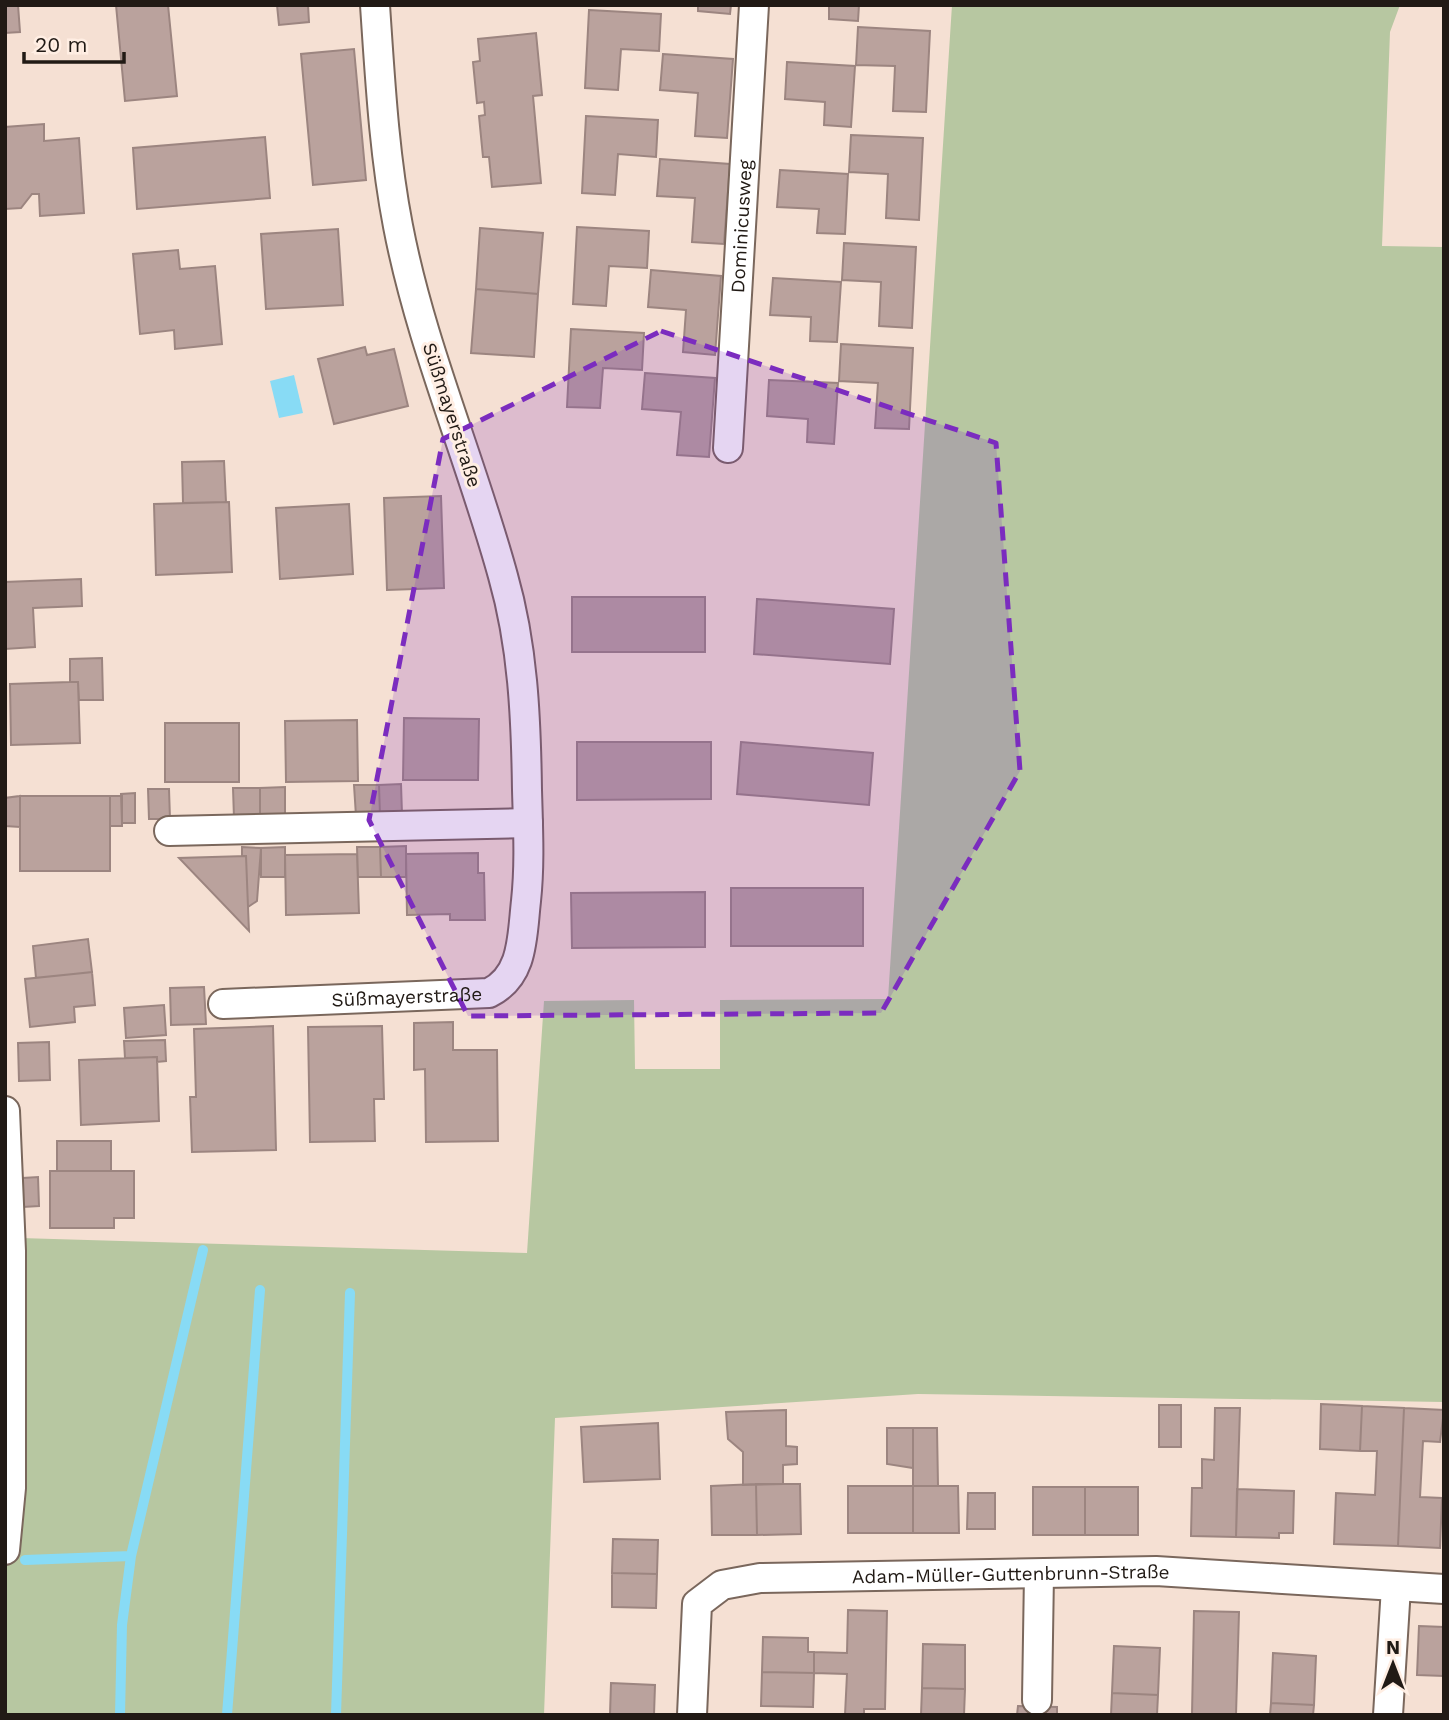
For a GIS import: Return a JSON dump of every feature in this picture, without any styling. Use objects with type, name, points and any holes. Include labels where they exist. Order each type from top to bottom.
[{"type":"street","name":"Süßmayerstraße","points":[[223,1004],[489,993],[505,985],[516,969],[529,875],[526,726],[520,651],[503,576],[425,331],[398,227],[388,162],[375,5]]},
{"type":"street","name":"Dominicusweg","points":[[729,448],[754,5]]},
{"type":"street","points":[[169,831],[528,823]]},
{"type":"street","points":[[5,1111],[11,1251],[11,1488],[5,1550]]},
{"type":"street","name":"Adam-Müller-Guttenbrunn-Straße","points":[[692,1715],[698,1604],[722,1585],[760,1578],[1156,1572],[1444,1590]]},
{"type":"street","points":[[1037,1700],[1039,1574]]},
{"type":"street","points":[[1388,1715],[1396,1587]]},
{"type":"highlighted area","points":[[661,331],[996,443],[1020,771],[881,1013],[468,1016],[369,820],[443,439]]},
{"type":"green space","points":[[952,5],[1400,5],[1390,32],[1382,246],[1444,247],[1444,1402],[918,1394],[555,1418],[544,1715],[5,1715],[5,1556],[20,1238],[527,1253],[544,1001],[634,1000],[635,1069],[720,1069],[720,1000],[888,999]]},
{"type":"water","points":[[294,375],[303,413],[279,418],[270,381]]},
{"type":"building","points":[[5,5],[18,5],[20,32],[5,33]]},
{"type":"building","points":[[116,5],[168,5],[177,96],[125,101]]},
{"type":"building","points":[[277,5],[308,5],[309,22],[279,25]]},
{"type":"building","points":[[698,5],[731,5],[730,14],[698,11]]},
{"type":"building","points":[[829,5],[859,5],[858,21],[829,19]]},
{"type":"building","points":[[589,10],[661,14],[659,51],[621,49],[618,90],[585,88]]},
{"type":"building","points":[[858,27],[930,31],[926,112],[893,111],[895,66],[856,65]]},
{"type":"building","points":[[536,33],[542,95],[533,96],[541,183],[492,187],[489,157],[483,157],[479,116],[485,115],[484,102],[477,103],[473,62],[480,61],[478,39]]},
{"type":"building","points":[[354,49],[366,180],[313,185],[301,54]]},
{"type":"building","points":[[663,54],[733,59],[727,138],[695,136],[698,93],[660,90]]},
{"type":"building","points":[[787,62],[855,66],[851,127],[824,125],[825,102],[785,99]]},
{"type":"building","points":[[586,116],[658,120],[656,157],[618,154],[615,195],[582,193]]},
{"type":"building","points":[[44,124],[44,141],[79,138],[84,213],[40,216],[39,194],[32,194],[21,208],[5,209],[5,127]]},
{"type":"building","points":[[851,135],[923,138],[919,220],[886,218],[888,174],[849,172]]},
{"type":"building","points":[[265,137],[270,198],[137,209],[133,148]]},
{"type":"building","points":[[660,159],[730,164],[724,244],[692,242],[695,198],[657,196]]},
{"type":"building","points":[[780,170],[848,174],[845,234],[817,233],[819,209],[777,207]]},
{"type":"building","points":[[577,227],[649,231],[647,268],[609,266],[606,306],[573,304]]},
{"type":"building","points":[[480,228],[543,233],[538,294],[476,289]]},
{"type":"building","points":[[338,229],[343,305],[266,309],[261,234]]},
{"type":"building","points":[[844,243],[916,247],[912,328],[879,326],[881,282],[842,280]]},
{"type":"building","points":[[178,250],[180,269],[215,266],[222,344],[175,349],[174,330],[140,334],[133,254]]},
{"type":"building","points":[[651,270],[721,276],[715,355],[683,352],[686,310],[648,307]]},
{"type":"building","points":[[773,278],[841,282],[837,342],[810,341],[811,317],[770,315]]},
{"type":"building","points":[[476,289],[538,294],[534,357],[471,353]]},
{"type":"building","points":[[571,329],[644,333],[642,370],[603,368],[600,408],[567,407]]},
{"type":"building","points":[[841,344],[913,348],[909,429],[875,428],[878,383],[839,381]]},
{"type":"building","points":[[365,347],[367,355],[394,349],[408,406],[334,424],[318,359]]},
{"type":"building","points":[[645,373],[715,378],[709,457],[677,455],[681,412],[642,409]]},
{"type":"building","points":[[769,380],[838,383],[834,444],[807,442],[808,419],[767,416]]},
{"type":"building","points":[[224,461],[226,502],[183,503],[182,462]]},
{"type":"building","points":[[441,496],[444,588],[387,590],[384,498]]},
{"type":"building","points":[[229,502],[232,572],[156,575],[154,504]]},
{"type":"building","points":[[349,504],[353,574],[280,579],[276,508]]},
{"type":"building","points":[[81,579],[82,606],[33,608],[35,647],[5,649],[5,582]]},
{"type":"building","points":[[572,597],[705,597],[705,652],[572,652]]},
{"type":"building","points":[[757,599],[894,609],[890,664],[754,654]]},
{"type":"building","points":[[102,658],[103,700],[79,700],[78,682],[70,682],[70,659]]},
{"type":"building","points":[[78,682],[80,743],[11,745],[10,684]]},
{"type":"building","points":[[404,718],[479,719],[478,780],[403,780]]},
{"type":"building","points":[[357,720],[358,781],[286,782],[285,721]]},
{"type":"building","points":[[165,723],[239,723],[239,782],[165,782]]},
{"type":"building","points":[[577,742],[711,742],[711,799],[577,800]]},
{"type":"building","points":[[741,742],[873,753],[869,805],[737,794]]},
{"type":"building","points":[[401,784],[402,814],[380,815],[379,785]]},
{"type":"building","points":[[354,785],[379,785],[380,815],[356,816]]},
{"type":"building","points":[[285,787],[285,816],[260,817],[260,788]]},
{"type":"building","points":[[233,788],[260,788],[260,817],[234,818]]},
{"type":"building","points":[[148,789],[169,789],[170,819],[149,819]]},
{"type":"building","points":[[135,793],[135,823],[122,823],[121,794]]},
{"type":"building","points":[[20,796],[110,796],[110,871],[20,871]]},
{"type":"building","points":[[20,796],[20,827],[5,826],[5,798]]},
{"type":"building","points":[[110,796],[122,796],[122,826],[110,826]]},
{"type":"building","points":[[406,846],[406,877],[381,877],[380,847]]},
{"type":"building","points":[[242,847],[261,848],[257,901],[248,907],[246,856],[242,856]]},
{"type":"building","points":[[285,847],[285,877],[261,877],[261,848]]},
{"type":"building","points":[[357,847],[380,847],[381,877],[358,877]]},
{"type":"building","points":[[478,853],[478,873],[484,873],[485,920],[450,920],[450,914],[407,915],[406,854]]},
{"type":"building","points":[[357,854],[359,913],[286,915],[285,855]]},
{"type":"building","points":[[246,856],[248,907],[249,931],[179,858]]},
{"type":"building","points":[[731,888],[863,888],[863,946],[731,946]]},
{"type":"building","points":[[705,892],[705,947],[572,948],[571,893]]},
{"type":"building","points":[[88,939],[92,972],[36,978],[33,946]]},
{"type":"building","points":[[92,972],[95,1005],[74,1007],[75,1022],[30,1027],[25,979]]},
{"type":"building","points":[[204,987],[206,1024],[171,1025],[170,988]]},
{"type":"building","points":[[164,1005],[166,1035],[126,1038],[124,1008]]},
{"type":"building","points":[[453,1022],[453,1050],[497,1050],[498,1141],[426,1142],[425,1069],[414,1070],[414,1023]]},
{"type":"building","points":[[273,1026],[276,1150],[192,1152],[190,1097],[196,1097],[194,1029]]},
{"type":"building","points":[[382,1026],[384,1099],[374,1099],[375,1141],[310,1142],[308,1027]]},
{"type":"building","points":[[165,1040],[166,1061],[157,1062],[157,1057],[125,1058],[124,1041]]},
{"type":"building","points":[[49,1042],[50,1080],[19,1081],[18,1043]]},
{"type":"building","points":[[157,1057],[159,1121],[81,1125],[79,1060]]},
{"type":"building","points":[[57,1141],[111,1141],[111,1171],[57,1171]]},
{"type":"building","points":[[50,1171],[134,1171],[134,1218],[114,1218],[114,1228],[50,1228]]},
{"type":"building","points":[[38,1177],[39,1206],[23,1207],[23,1178]]},
{"type":"building","points":[[1321,1404],[1362,1406],[1360,1451],[1320,1449]]},
{"type":"building","points":[[1159,1405],[1181,1405],[1181,1447],[1159,1447]]},
{"type":"building","points":[[1362,1406],[1404,1408],[1398,1546],[1334,1544],[1336,1493],[1375,1495],[1377,1451],[1360,1451]]},
{"type":"building","points":[[1215,1408],[1240,1408],[1236,1537],[1191,1536],[1192,1488],[1202,1488],[1202,1459],[1214,1460]]},
{"type":"building","points":[[1404,1408],[1444,1410],[1440,1442],[1423,1441],[1420,1497],[1442,1498],[1440,1548],[1398,1546]]},
{"type":"building","points":[[786,1410],[786,1446],[797,1447],[797,1464],[783,1465],[783,1484],[743,1485],[743,1452],[728,1439],[726,1412]]},
{"type":"building","points":[[658,1423],[660,1479],[584,1482],[581,1427]]},
{"type":"building","points":[[887,1428],[913,1428],[913,1468],[887,1464]]},
{"type":"building","points":[[913,1428],[937,1428],[938,1486],[913,1486]]},
{"type":"building","points":[[756,1484],[757,1535],[712,1535],[711,1486]]},
{"type":"building","points":[[756,1484],[800,1484],[801,1534],[757,1535]]},
{"type":"building","points":[[848,1486],[913,1486],[913,1533],[848,1533]]},
{"type":"building","points":[[913,1486],[958,1486],[959,1533],[913,1533]]},
{"type":"building","points":[[1033,1487],[1085,1487],[1085,1535],[1033,1535]]},
{"type":"building","points":[[1085,1487],[1138,1487],[1138,1535],[1085,1535]]},
{"type":"building","points":[[1237,1489],[1294,1491],[1293,1533],[1279,1533],[1279,1538],[1236,1537]]},
{"type":"building","points":[[968,1493],[995,1493],[995,1529],[967,1529]]},
{"type":"building","points":[[613,1539],[658,1540],[657,1574],[612,1573]]},
{"type":"building","points":[[612,1573],[657,1574],[656,1608],[612,1607]]},
{"type":"building","points":[[848,1610],[887,1611],[885,1709],[864,1709],[864,1715],[845,1715],[847,1674],[814,1673],[814,1652],[847,1653]]},
{"type":"building","points":[[1194,1611],[1239,1612],[1236,1715],[1192,1715]]},
{"type":"building","points":[[1419,1626],[1444,1627],[1444,1676],[1417,1675]]},
{"type":"building","points":[[763,1637],[808,1638],[808,1652],[814,1652],[814,1673],[762,1672]]},
{"type":"building","points":[[923,1644],[965,1645],[965,1689],[922,1688]]},
{"type":"building","points":[[1114,1646],[1160,1648],[1158,1695],[1112,1693]]},
{"type":"building","points":[[1273,1653],[1316,1656],[1314,1705],[1271,1703]]},
{"type":"building","points":[[762,1672],[814,1673],[813,1707],[761,1706]]},
{"type":"building","points":[[611,1683],[655,1685],[654,1715],[610,1715]]},
{"type":"building","points":[[922,1688],[965,1689],[964,1715],[921,1715]]},
{"type":"building","points":[[1112,1693],[1158,1695],[1157,1715],[1111,1715]]},
{"type":"building","points":[[1271,1703],[1314,1705],[1313,1715],[1270,1715]]},
{"type":"building","points":[[1018,1706],[1057,1707],[1057,1715],[1017,1715]]},
{"type":"waterway","points":[[120,1715],[122,1625],[131,1556],[203,1250]]},
{"type":"waterway","points":[[227,1715],[260,1290]]},
{"type":"waterway","points":[[336,1715],[350,1293]]},
{"type":"waterway","points":[[25,1560],[131,1556]]}]
